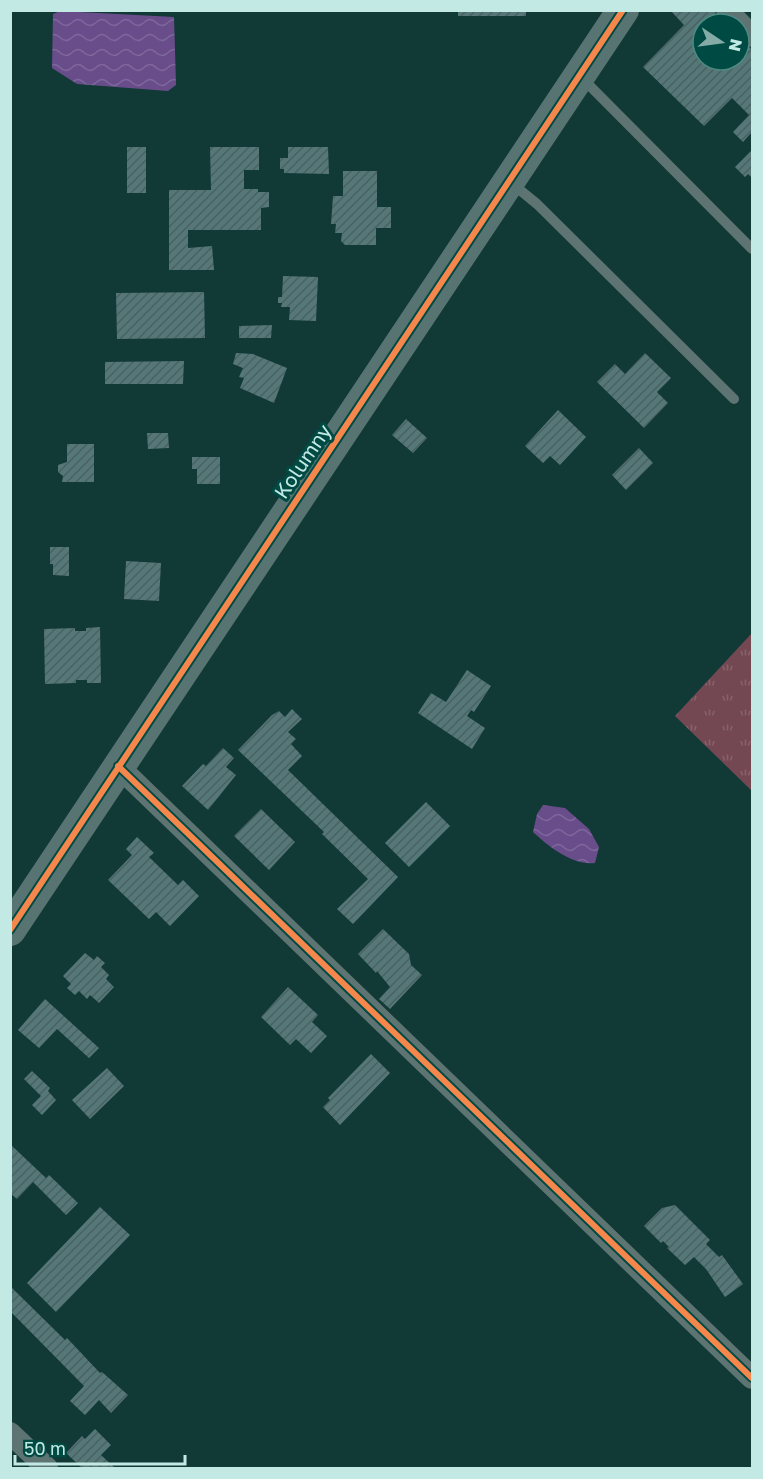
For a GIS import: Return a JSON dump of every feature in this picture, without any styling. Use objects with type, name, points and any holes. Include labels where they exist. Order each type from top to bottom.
[{"type":"street","name":"Kolumny","points":[[10,930],[623,10]]},
{"type":"street","points":[[727,10],[753,36]]},
{"type":"street","points":[[118,766],[753,1378]]},
{"type":"street","points":[[10,1433],[47,1468]]},
{"type":"lane","points":[[579,75],[753,249]]},
{"type":"lane","points":[[508,181],[537,204],[734,399]]},
{"type":"green space","points":[[752,633],[752,791],[675,716]]},
{"type":"water","points":[[60,11],[174,17],[176,85],[168,91],[77,84],[52,68],[53,14]]},
{"type":"water","points":[[543,805],[565,808],[589,829],[599,847],[595,863],[570,858],[553,849],[533,832],[537,814]]},
{"type":"building","points":[[458,10],[526,10],[526,16],[458,16]]},
{"type":"building","points":[[670,10],[713,10],[715,12],[691,12],[691,72],[751,72],[752,50],[752,132],[743,142],[733,132],[749,115],[732,98],[704,126],[643,67],[684,25]]},
{"type":"building","points":[[127,147],[146,147],[146,193],[127,193]]},
{"type":"building","points":[[210,147],[259,147],[259,170],[244,170],[244,189],[269,192],[269,207],[261,208],[261,230],[188,230],[188,248],[212,246],[214,270],[169,270],[169,190],[211,190]]},
{"type":"building","points":[[288,147],[328,147],[329,174],[284,173],[284,169],[280,169],[280,158],[288,158]]},
{"type":"building","points":[[752,150],[752,178],[748,174],[745,177],[735,167]]},
{"type":"building","points":[[343,171],[377,171],[377,207],[391,207],[391,228],[376,228],[376,245],[345,245],[341,241],[342,233],[335,233],[336,224],[331,224],[333,196],[343,196]]},
{"type":"building","points":[[283,276],[318,277],[316,321],[289,320],[290,307],[281,307],[282,303],[278,303],[278,297],[282,297]]},
{"type":"building","points":[[204,292],[205,338],[117,339],[116,293]]},
{"type":"building","points":[[272,325],[271,338],[239,338],[239,326]]},
{"type":"building","points":[[236,353],[253,354],[287,368],[274,403],[240,388],[244,378],[239,377],[243,368],[233,364]]},
{"type":"building","points":[[645,353],[671,378],[657,392],[668,403],[644,428],[597,382],[615,364],[625,374]]},
{"type":"building","points":[[184,361],[183,384],[105,384],[105,362]]},
{"type":"building","points":[[558,410],[586,437],[560,465],[550,456],[543,463],[525,446]]},
{"type":"building","points":[[406,419],[427,438],[413,453],[392,435]]},
{"type":"building","points":[[147,433],[168,433],[169,448],[148,449]]},
{"type":"building","points":[[67,444],[94,444],[94,482],[62,482],[63,476],[58,472],[58,465],[67,462]]},
{"type":"building","points":[[639,448],[653,463],[626,490],[612,475]]},
{"type":"building","points":[[192,457],[220,457],[220,484],[197,484],[197,469],[192,469]]},
{"type":"building","points":[[50,547],[69,547],[69,576],[53,575],[53,564],[50,564]]},
{"type":"building","points":[[126,561],[161,563],[159,601],[124,599]]},
{"type":"building","points":[[100,627],[101,683],[76,680],[76,683],[45,684],[44,629],[75,628],[75,631],[86,631],[86,628]]},
{"type":"building","points":[[467,670],[491,686],[474,712],[471,710],[467,716],[485,728],[472,749],[418,713],[431,693],[446,702]]},
{"type":"building","points":[[292,709],[302,719],[288,732],[296,739],[291,744],[302,756],[288,770],[398,877],[353,924],[337,909],[368,879],[322,834],[324,832],[238,750],[272,715],[279,711],[285,717]]},
{"type":"building","points":[[223,748],[234,758],[226,767],[236,775],[208,810],[182,786],[203,764],[206,766]]},
{"type":"building","points":[[426,802],[450,826],[409,867],[385,843]]},
{"type":"building","points":[[261,809],[295,842],[269,870],[234,836]]},
{"type":"building","points":[[137,837],[154,853],[149,857],[178,885],[183,880],[199,896],[170,926],[156,912],[149,919],[108,880],[132,855],[126,849]]},
{"type":"building","points":[[383,929],[409,954],[411,965],[422,975],[390,1009],[379,999],[390,987],[377,971],[376,973],[358,954]]},
{"type":"building","points":[[85,953],[94,960],[97,956],[105,963],[101,967],[109,975],[106,979],[114,987],[99,1003],[90,995],[87,999],[79,991],[75,995],[67,988],[71,984],[63,976]]},
{"type":"building","points":[[288,987],[318,1015],[312,1022],[327,1036],[311,1053],[296,1039],[290,1045],[261,1017]]},
{"type":"building","points":[[45,999],[99,1048],[89,1058],[57,1029],[39,1048],[18,1030]]},
{"type":"building","points":[[371,1054],[390,1073],[340,1125],[323,1107],[330,1100],[328,1098]]},
{"type":"building","points":[[107,1068],[124,1086],[90,1119],[72,1100]]},
{"type":"building","points":[[32,1071],[50,1088],[48,1091],[56,1100],[42,1115],[32,1105],[41,1096],[24,1079]]},
{"type":"building","points":[[10,1144],[46,1178],[49,1175],[78,1203],[66,1215],[33,1182],[17,1199],[10,1193]]},
{"type":"building","points":[[675,1205],[710,1240],[706,1244],[719,1257],[722,1255],[743,1284],[725,1297],[706,1269],[694,1257],[685,1265],[663,1241],[661,1243],[644,1226],[662,1208]]},
{"type":"building","points":[[100,1207],[130,1235],[56,1312],[27,1283]]},
{"type":"building","points":[[10,1286],[65,1340],[67,1338],[100,1373],[102,1372],[128,1395],[111,1413],[99,1400],[85,1415],[70,1401],[84,1386],[10,1311]]},
{"type":"building","points":[[95,1429],[111,1445],[101,1455],[115,1468],[82,1468],[66,1453],[82,1436],[85,1439]]},
{"type":"cycle path","points":[[10,930],[623,10]]},
{"type":"cycle path","points":[[118,766],[752,1378]]}]
